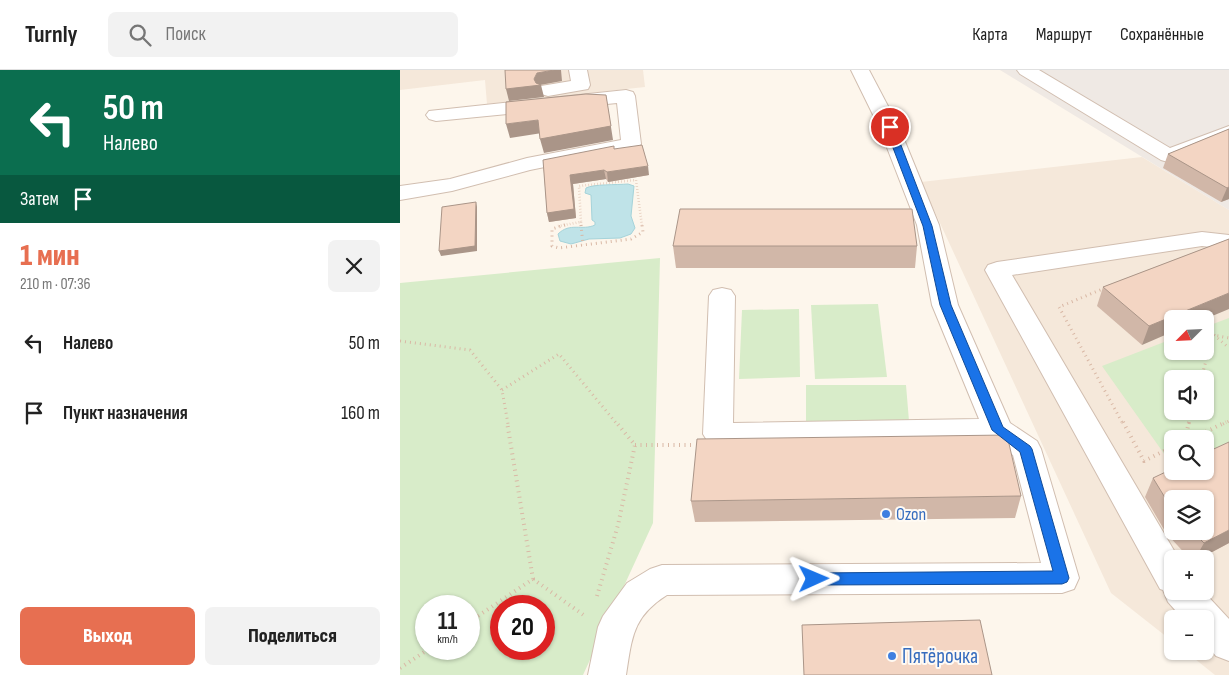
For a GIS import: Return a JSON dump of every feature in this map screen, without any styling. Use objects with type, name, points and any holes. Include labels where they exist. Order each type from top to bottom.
[{"type":"street","points":[[501,96],[581,85],[578,70]]},
{"type":"street","points":[[607,675],[606,614],[662,580],[1062,578],[1026,449],[998,430],[946,305],[925,218],[890,127],[860,70]]},
{"type":"street","points":[[1026,70],[1168,156],[1229,132]]},
{"type":"street","points":[[400,193],[452,185],[527,164],[630,144],[626,96],[436,115]]},
{"type":"street","points":[[1164,564],[997,270],[1202,239],[1229,242]]},
{"type":"street","points":[[722,296],[718,434],[998,430]]},
{"type":"street","points":[[1188,600],[1229,644]]},
{"type":"path","points":[[581,222],[557,226],[552,230],[552,246],[559,248],[631,239],[643,232],[636,180],[579,186],[581,222],[582,245]]},
{"type":"path","points":[[1114,284],[1059,307],[1144,461],[1164,451]]},
{"type":"path","points":[[1214,335],[1229,338]]},
{"type":"path","points":[[1214,336],[1229,348]]},
{"type":"path","points":[[400,341],[470,350],[502,390],[533,579],[590,620],[606,614],[618,526],[635,445],[559,354],[502,390]]},
{"type":"path","points":[[1210,430],[1229,421]]},
{"type":"path","points":[[480,615],[533,579]]},
{"type":"path","points":[[400,668],[415,658]]},
{"type":"shaded area","points":[[400,70],[643,70],[645,87],[487,104],[485,80],[400,90]]},
{"type":"shaded area","points":[[1000,70],[1229,70],[1229,210]]},
{"type":"shaded area","points":[[1142,157],[1229,210],[1229,675],[1215,675],[1196,660],[1214,660],[1214,610],[1164,610],[1164,635],[1111,593],[921,182]]},
{"type":"green space","points":[[660,258],[653,523],[583,675],[400,675],[400,283]]},
{"type":"green space","points":[[878,304],[887,377],[815,379],[811,305]]},
{"type":"green space","points":[[799,309],[800,377],[739,379],[742,310]]},
{"type":"green space","points":[[1229,318],[1229,449],[1214,456],[1214,430],[1164,430],[1164,454],[1102,366],[1164,342],[1164,360],[1214,360],[1214,324]]},
{"type":"green space","points":[[806,385],[906,385],[909,421],[806,421]]},
{"type":"water","points":[[628,184],[634,186],[631,216],[635,228],[631,234],[620,238],[589,239],[571,244],[560,241],[558,234],[567,228],[595,225],[595,222],[592,220],[591,195],[585,193],[586,188],[599,185]]},
{"type":"building","points":[[505,70],[554,70],[537,73],[534,79],[536,83],[541,85],[506,89]]},
{"type":"building","points":[[586,94],[606,95],[611,126],[540,139],[538,120],[506,124],[506,102]]},
{"type":"building","points":[[1229,129],[1229,187],[1227,188],[1168,154]]},
{"type":"building","points":[[642,145],[648,166],[570,175],[574,209],[547,213],[543,160],[614,146],[614,149]]},
{"type":"building","points":[[476,202],[475,246],[439,251],[442,207]]},
{"type":"building","points":[[680,209],[912,209],[917,246],[673,246]]},
{"type":"building","points":[[1229,239],[1229,293],[1188,310],[1164,310],[1164,320],[1149,326],[1103,287]]},
{"type":"building","points":[[1007,435],[1021,496],[691,501],[697,439]]},
{"type":"building","points":[[1229,442],[1229,530],[1214,538],[1214,490],[1164,490],[1164,496],[1153,478],[1164,473],[1164,480],[1214,480],[1214,449]]},
{"type":"building","name":"Пятёрочка","points":[[980,620],[992,675],[804,675],[802,625]]},
{"type":"place","name":"Ozon","points":[[886,514]]},
{"type":"place","name":"Пятёрочка","points":[[892,656]]},
{"type":"route","points":[[814,579],[1062,578],[1026,449],[998,430],[946,305],[928,226],[890,127]]}]
